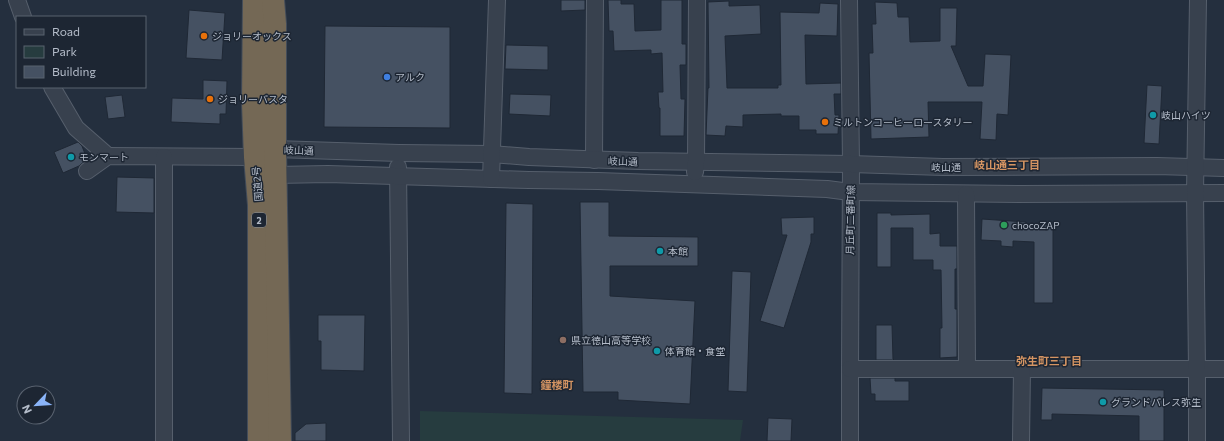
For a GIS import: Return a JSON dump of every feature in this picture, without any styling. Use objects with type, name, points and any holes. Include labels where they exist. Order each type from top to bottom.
[{"type":"highway","name":"国道2号","points":[[254,0],[253,103],[259,205],[259,441]]},
{"type":"highway","name":"国道2号","points":[[273,0],[275,24],[275,149],[280,441]]},
{"type":"street","points":[[17,0],[22,16]]},
{"type":"street","points":[[491,179],[497,0]]},
{"type":"street","points":[[594,160],[595,0]]},
{"type":"street","points":[[693,184],[696,162],[697,0]]},
{"type":"street","name":"月丘町二番町線","points":[[849,0],[851,164],[850,441]]},
{"type":"street","points":[[1197,441],[1195,167],[1198,0]]},
{"type":"street","points":[[53,88],[76,128],[108,156]]},
{"type":"street","name":"岐山通","points":[[255,157],[275,149],[492,154],[594,160],[943,167],[1224,168]]},
{"type":"street","points":[[399,153],[400,441]]},
{"type":"street","points":[[87,171],[108,156],[255,157],[276,175]]},
{"type":"street","points":[[164,157],[164,441]]},
{"type":"street","name":"岐山通","points":[[276,175],[328,174],[693,184],[850,192],[966,194],[1224,193]]},
{"type":"street","points":[[966,194],[968,369]]},
{"type":"street","points":[[850,369],[1224,370]]},
{"type":"street","points":[[1021,441],[1022,369]]},
{"type":"green space","points":[[420,411],[743,420],[740,441],[420,441]]},
{"type":"building","points":[[561,0],[585,0],[585,10],[561,11]]},
{"type":"building","points":[[608,0],[621,0],[621,4],[634,4],[635,31],[661,30],[661,0],[682,0],[682,44],[686,44],[686,65],[680,65],[681,99],[685,99],[684,136],[660,136],[660,108],[658,92],[663,92],[662,53],[651,54],[651,50],[614,51],[613,31],[609,31]]},
{"type":"building","points":[[729,1],[729,6],[760,5],[761,34],[725,36],[727,88],[778,88],[778,85],[781,85],[780,12],[819,13],[820,3],[838,4],[837,36],[805,35],[806,84],[841,83],[841,94],[834,94],[835,115],[839,115],[838,134],[816,134],[816,130],[799,130],[799,116],[781,116],[781,114],[743,115],[743,127],[726,126],[725,136],[706,135],[709,88],[708,2]]},
{"type":"building","points":[[875,2],[897,3],[898,17],[909,17],[910,42],[940,41],[940,8],[957,8],[956,46],[951,46],[968,86],[983,86],[985,54],[1011,55],[1008,115],[997,114],[996,140],[980,139],[982,102],[928,102],[929,137],[871,139],[869,53],[873,53],[872,24],[876,24]]},
{"type":"building","points":[[189,10],[225,13],[222,60],[186,58]]},
{"type":"building","name":"アルク","points":[[325,26],[450,27],[450,128],[324,127]]},
{"type":"building","points":[[506,45],[548,46],[548,70],[505,69]]},
{"type":"building","points":[[203,80],[227,81],[226,114],[220,114],[220,124],[171,122],[172,98],[203,99]]},
{"type":"building","name":"岐山ハイツ","points":[[1147,85],[1162,86],[1159,144],[1144,143]]},
{"type":"building","points":[[510,94],[551,95],[550,116],[509,114]]},
{"type":"building","points":[[122,95],[125,117],[108,119],[105,97]]},
{"type":"building","name":"モンマート","points":[[78,142],[82,146],[87,159],[79,166],[63,173],[54,152]]},
{"type":"building","points":[[117,177],[154,178],[154,213],[116,212]]},
{"type":"building","points":[[580,202],[609,202],[609,236],[698,237],[698,266],[610,266],[610,296],[695,301],[690,404],[618,400],[618,392],[583,392]]},
{"type":"building","points":[[506,203],[533,204],[532,394],[504,393]]},
{"type":"building","points":[[877,213],[891,213],[891,215],[930,214],[930,234],[940,233],[940,246],[957,246],[957,269],[955,269],[955,309],[957,309],[957,357],[940,358],[940,328],[942,328],[941,270],[933,270],[933,260],[913,260],[913,228],[891,228],[891,267],[877,267]]},
{"type":"building","points":[[814,217],[814,234],[811,234],[811,242],[784,328],[760,321],[787,235],[782,235],[781,218]]},
{"type":"building","points":[[982,219],[1026,222],[1026,224],[1053,225],[1053,303],[1034,303],[1034,242],[1013,241],[1013,247],[1001,246],[1001,241],[981,240]]},
{"type":"building","points":[[732,271],[751,272],[747,392],[728,391]]},
{"type":"building","points":[[318,315],[365,315],[364,371],[321,370],[321,341],[318,341]]},
{"type":"building","points":[[876,325],[892,325],[894,360],[876,360]]},
{"type":"building","points":[[870,378],[895,378],[895,381],[909,381],[909,401],[875,401],[875,394],[871,394]]},
{"type":"building","name":"グランドパレス弥生","points":[[1042,388],[1164,390],[1164,441],[1139,441],[1139,416],[1052,414],[1052,420],[1041,420]]},
{"type":"building","points":[[768,418],[792,419],[791,441],[767,441]]},
{"type":"building","points":[[326,423],[326,441],[295,441],[295,433],[306,424]]},
{"type":"place","name":"ジョリーオックス","points":[[204,36]]},
{"type":"place","name":"アルク","points":[[387,77]]},
{"type":"place","name":"ジョリーパスタ","points":[[210,99]]},
{"type":"place","name":"岐山ハイツ","points":[[1153,115]]},
{"type":"place","name":"ミルトンコーヒーロースタリー","points":[[825,122]]},
{"type":"place","name":"モンマート","points":[[71,157]]},
{"type":"place","name":"chocoZAP","points":[[1004,225]]},
{"type":"place","name":"本館","points":[[660,251]]},
{"type":"place","name":"県立徳山高等学校","points":[[563,340]]},
{"type":"place","name":"体育館・食堂","points":[[657,351]]},
{"type":"place","name":"グランドパレス弥生","points":[[1103,402]]},
{"type":"district","name":"岐山通三丁目","points":[[1007,164]]},
{"type":"district","name":"弥生町三丁目","points":[[1049,360]]},
{"type":"district","name":"鐘楼町","points":[[557,384]]}]
